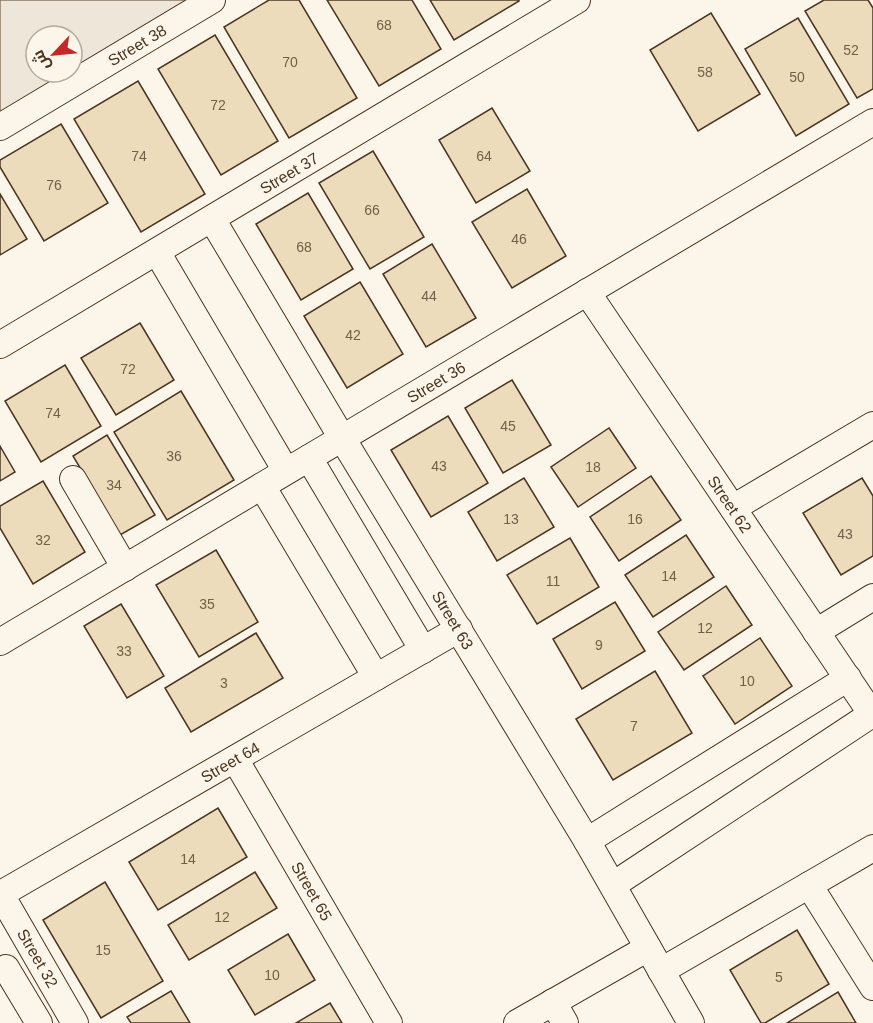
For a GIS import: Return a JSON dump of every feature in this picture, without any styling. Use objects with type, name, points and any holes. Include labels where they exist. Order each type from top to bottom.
[{"type":"street","name":"Street 38","points":[[0,127],[212,0]]},
{"type":"street","name":"Street 37","points":[[0,345],[571,2]]},
{"type":"street","name":"Street 36","points":[[0,642],[873,122]]},
{"type":"street","name":"Street 63","points":[[212,219],[587,841],[691,1023]]},
{"type":"street","points":[[157,252],[286,471]]},
{"type":"street","name":"Street 62","points":[[587,292],[872,715]]},
{"type":"street","points":[[733,508],[873,425]]},
{"type":"street","points":[[309,458],[423,650]]},
{"type":"street","points":[[73,479],[125,568]]},
{"type":"street","points":[[262,486],[376,677]]},
{"type":"street","points":[[816,632],[873,597]]},
{"type":"street","name":"Street 64","points":[[1,893],[459,629]]},
{"type":"street","points":[[587,841],[848,678]]},
{"type":"street","points":[[613,885],[872,715]]},
{"type":"street","name":"Street 65","points":[[235,759],[389,1023]]},
{"type":"street","points":[[661,971],[873,848]]},
{"type":"street","points":[[809,885],[873,987]]},
{"type":"street","name":"Street 32","points":[[1,893],[75,1023]]},
{"type":"street","points":[[517,1023],[558,1012],[648,948]]},
{"type":"street","points":[[34,952],[3,970],[39,1023]]},
{"type":"shaded area","points":[[0,0],[212,0],[84,77],[84,24],[24,24],[24,84],[72,84],[0,127]]},
{"type":"building","points":[[269,0],[299,0],[357,98],[289,138],[224,27]]},
{"type":"building","points":[[327,0],[412,0],[441,49],[379,86]]},
{"type":"building","points":[[430,0],[519,0],[519,1],[454,40]]},
{"type":"building","points":[[824,0],[868,0],[873,8],[873,89],[857,98],[805,11]]},
{"type":"building","points":[[711,13],[760,94],[698,131],[650,50]]},
{"type":"building","points":[[798,18],[849,104],[796,136],[745,49]]},
{"type":"building","points":[[215,35],[278,141],[221,175],[158,69]]},
{"type":"building","points":[[138,81],[205,194],[141,232],[74,119]]},
{"type":"building","points":[[492,108],[530,171],[476,203],[439,140]]},
{"type":"building","points":[[61,124],[108,203],[44,241],[0,167],[0,160]]},
{"type":"building","points":[[373,151],[424,237],[370,269],[319,183]]},
{"type":"building","points":[[527,189],[566,256],[512,288],[472,222]]},
{"type":"building","points":[[308,193],[353,269],[301,300],[256,224]]},
{"type":"building","points":[[0,194],[27,239],[0,255]]},
{"type":"building","points":[[432,244],[476,318],[426,347],[383,274]]},
{"type":"building","points":[[360,282],[403,354],[347,388],[304,316]]},
{"type":"building","points":[[140,323],[174,380],[116,415],[81,358]]},
{"type":"building","points":[[65,365],[101,426],[41,462],[5,401]]},
{"type":"building","points":[[512,380],[551,445],[503,473],[465,408]]},
{"type":"building","points":[[181,391],[234,480],[167,520],[114,432]]},
{"type":"building","points":[[448,416],[488,483],[431,517],[391,450]]},
{"type":"building","points":[[609,428],[636,468],[578,507],[551,467]]},
{"type":"building","points":[[107,435],[155,515],[120,535],[73,456]]},
{"type":"building","points":[[0,446],[15,472],[0,481]]},
{"type":"building","points":[[651,476],[681,520],[619,561],[590,517]]},
{"type":"building","points":[[524,478],[554,527],[497,561],[468,512]]},
{"type":"building","points":[[862,478],[873,496],[873,556],[841,575],[803,513]]},
{"type":"building","points":[[43,481],[85,552],[33,584],[0,528],[0,506]]},
{"type":"building","points":[[686,535],[714,577],[653,617],[625,575]]},
{"type":"building","points":[[570,538],[599,587],[537,624],[507,575]]},
{"type":"building","points":[[216,550],[258,622],[199,657],[156,585]]},
{"type":"building","points":[[726,586],[752,625],[684,670],[658,632]]},
{"type":"building","points":[[615,602],[645,651],[582,689],[553,639]]},
{"type":"building","points":[[121,604],[164,676],[127,698],[84,626]]},
{"type":"building","points":[[256,633],[283,678],[191,732],[165,688]]},
{"type":"building","points":[[760,638],[792,686],[735,724],[703,676]]},
{"type":"building","points":[[655,671],[692,733],[613,780],[576,719]]},
{"type":"building","points":[[218,808],[247,857],[158,910],[129,862]]},
{"type":"building","points":[[255,872],[277,908],[189,960],[168,925]]},
{"type":"building","points":[[105,882],[163,981],[101,1018],[43,920]]},
{"type":"building","points":[[797,930],[829,984],[765,1023],[761,1023],[730,970]]},
{"type":"building","points":[[288,934],[315,980],[255,1015],[228,970]]},
{"type":"building","points":[[171,991],[190,1023],[131,1023],[127,1017]]},
{"type":"building","points":[[838,992],[856,1023],[787,1023]]},
{"type":"building","points":[[330,1003],[342,1023],[296,1023]]}]
